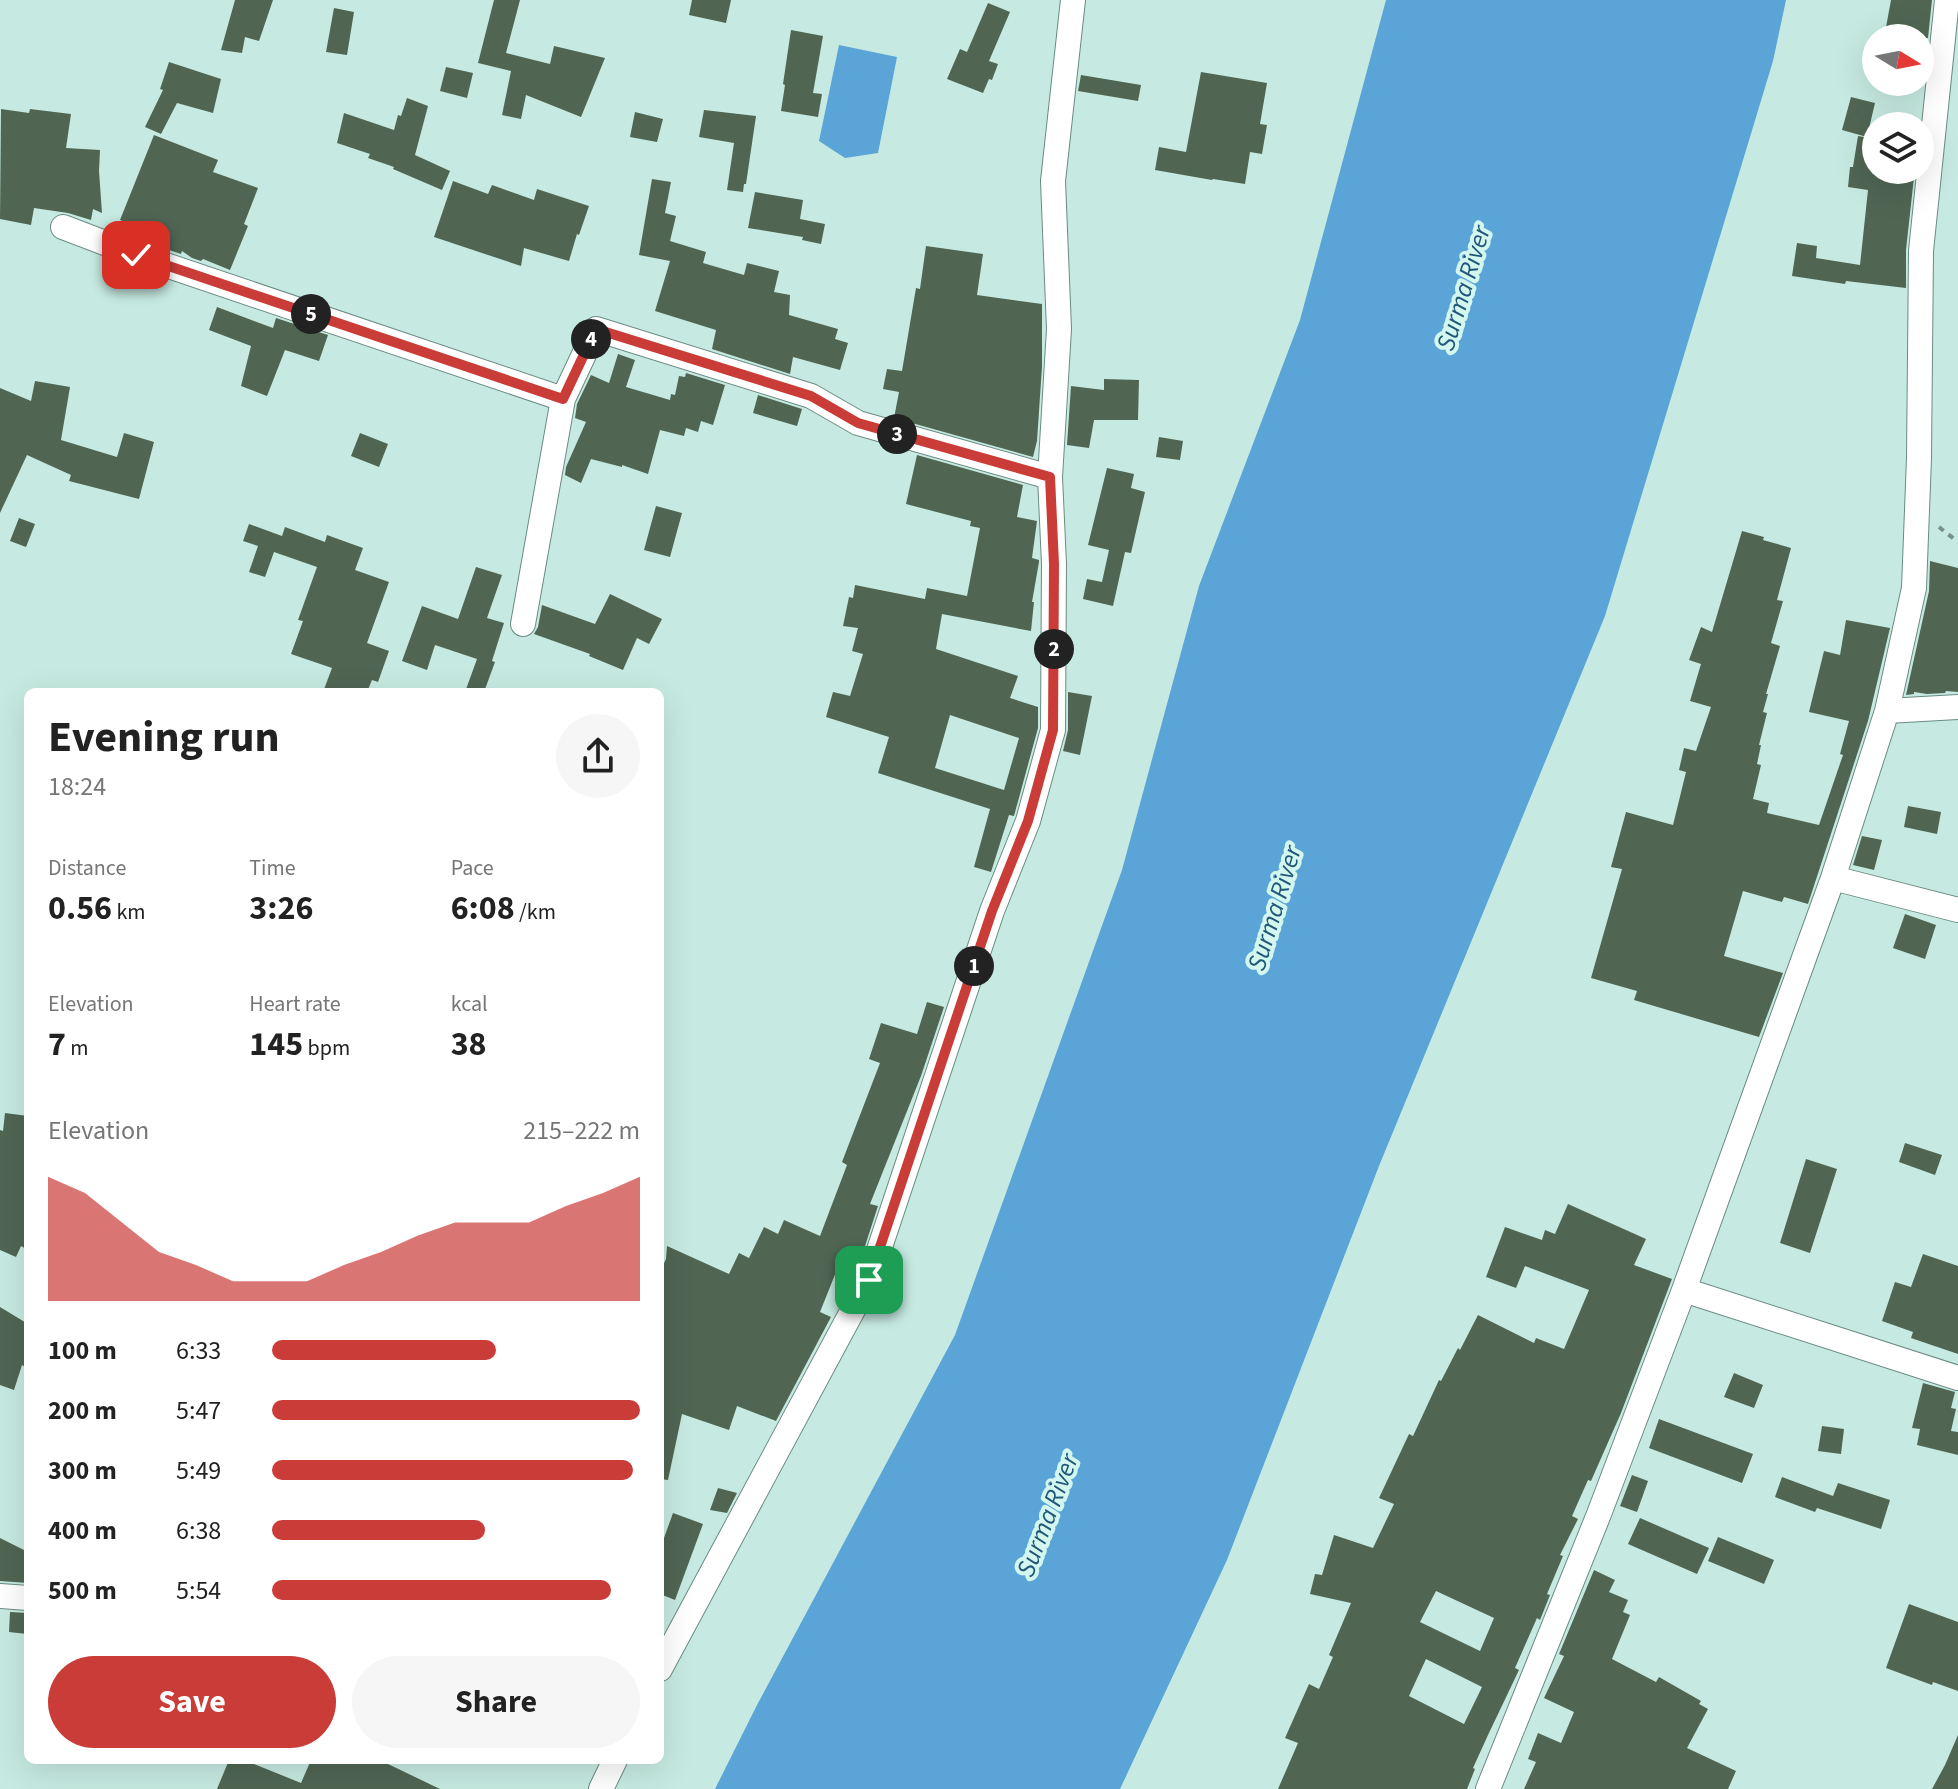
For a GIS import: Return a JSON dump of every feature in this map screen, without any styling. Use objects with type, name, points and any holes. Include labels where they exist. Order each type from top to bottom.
[{"type":"street","points":[[664,1662],[869,1280],[992,911],[1028,821],[1053,730],[1054,564],[1050,477],[1059,329],[1053,181],[1073,0]]},
{"type":"street","points":[[1488,1789],[1599,1514],[1684,1290],[1833,878],[1887,711],[1914,588],[1921,251],[1947,0]]},
{"type":"street","points":[[63,227],[136,255],[563,399]]},
{"type":"street","points":[[523,624],[563,399],[596,329],[811,396],[858,423],[1050,477]]},
{"type":"street","points":[[1887,711],[1958,707]]},
{"type":"street","points":[[1833,878],[1958,910]]},
{"type":"street","points":[[1684,1290],[1958,1378]]},
{"type":"street","points":[[0,1596],[24,1598]]},
{"type":"street","points":[[601,1789],[613,1764]]},
{"type":"water","name":"Surma River","points":[[1386,0],[1786,0],[1773,61],[1605,616],[1379,1166],[1227,1560],[1120,1789],[715,1789],[955,1335],[1122,870],[1199,586],[1300,320]]},
{"type":"water","points":[[839,45],[897,57],[878,153],[845,158],[819,141]]},
{"type":"building","points":[[235,0],[273,0],[259,41],[245,37],[242,53],[221,50]]},
{"type":"building","points":[[494,0],[520,0],[506,53],[550,64],[554,46],[605,58],[581,117],[526,95],[521,119],[502,115],[511,71],[478,63]]},
{"type":"building","points":[[692,0],[731,0],[726,23],[689,15]]},
{"type":"building","points":[[1891,0],[1932,0],[1929,24],[1887,24]]},
{"type":"building","points":[[988,3],[1010,12],[989,61],[998,64],[983,93],[947,79],[960,49],[967,52]]},
{"type":"building","points":[[334,8],[354,12],[347,55],[326,52]]},
{"type":"building","points":[[791,30],[823,36],[813,93],[822,94],[818,117],[781,111]]},
{"type":"building","points":[[169,62],[221,79],[213,113],[177,103],[161,134],[145,127],[163,90],[160,89]]},
{"type":"building","points":[[446,67],[473,73],[467,98],[440,91]]},
{"type":"building","points":[[1201,72],[1267,83],[1260,124],[1267,125],[1262,154],[1250,152],[1245,184],[1155,170],[1159,147],[1186,152]]},
{"type":"building","points":[[1081,75],[1141,85],[1138,101],[1078,91]]},
{"type":"building","points":[[1851,97],[1875,103],[1873,112],[1862,112],[1862,136],[1842,130]]},
{"type":"building","points":[[407,98],[428,106],[415,155],[450,171],[442,190],[368,158],[370,154],[337,143],[344,113],[394,130]]},
{"type":"building","points":[[1,109],[71,114],[66,148],[100,150],[102,213],[93,209],[91,220],[34,208],[31,225],[0,219]]},
{"type":"building","points":[[704,110],[756,116],[743,192],[727,190],[734,143],[699,137]]},
{"type":"building","points":[[635,112],[663,119],[657,142],[630,137]]},
{"type":"building","points":[[154,135],[218,160],[213,172],[258,188],[244,224],[248,226],[230,270],[192,258],[182,251],[181,254],[148,243],[152,233],[120,220]]},
{"type":"building","points":[[1858,136],[1862,137],[1862,184],[1913,184],[1906,250],[1906,288],[1846,281],[1845,284],[1792,276],[1797,243],[1817,246],[1816,258],[1860,265],[1868,190],[1848,187],[1850,167],[1853,167]]},
{"type":"building","points":[[652,179],[671,182],[665,213],[676,216],[670,241],[706,252],[703,263],[744,275],[747,263],[779,271],[774,292],[790,295],[789,315],[838,329],[835,339],[848,343],[840,370],[793,357],[790,374],[712,349],[716,330],[655,311],[670,261],[639,255]]},
{"type":"building","points":[[453,181],[488,194],[492,185],[534,200],[537,189],[589,206],[569,261],[524,248],[521,266],[434,237]]},
{"type":"building","points":[[755,192],[803,200],[800,219],[825,224],[821,244],[802,240],[803,237],[748,228]]},
{"type":"building","points":[[926,246],[983,254],[977,295],[1042,304],[1042,367],[1033,457],[894,418],[899,392],[883,389],[887,369],[902,371]]},
{"type":"building","points":[[217,307],[273,328],[276,318],[328,335],[319,361],[285,350],[267,396],[241,386],[251,346],[209,330]]},
{"type":"building","points":[[618,354],[635,360],[626,387],[670,400],[671,394],[675,395],[679,376],[685,377],[686,373],[725,385],[713,425],[701,421],[698,432],[686,428],[684,436],[660,430],[648,474],[591,459],[581,483],[565,475],[586,422],[575,418],[577,404],[591,375],[609,383]]},
{"type":"building","points":[[1104,379],[1139,380],[1138,420],[1094,420],[1089,448],[1067,445],[1071,386],[1104,390]]},
{"type":"building","points":[[35,381],[70,387],[61,440],[117,457],[124,433],[154,442],[139,499],[69,481],[71,475],[27,455],[0,513],[0,388],[31,401]]},
{"type":"building","points":[[758,395],[802,409],[797,426],[753,413]]},
{"type":"building","points":[[360,433],[388,444],[379,467],[351,456]]},
{"type":"building","points":[[1159,437],[1183,441],[1180,460],[1156,457]]},
{"type":"building","points":[[917,455],[1023,485],[1017,517],[1037,521],[1032,558],[1039,562],[1031,631],[942,614],[936,649],[1018,676],[1010,698],[1038,707],[1038,728],[1014,816],[1009,815],[991,872],[974,867],[990,809],[878,773],[889,737],[826,717],[833,692],[850,696],[863,654],[852,651],[858,628],[843,626],[855,585],[925,599],[927,588],[967,596],[980,528],[970,526],[971,521],[906,504]],"holes":[[[950,715],[1019,738],[1004,790],[935,768]]]},
{"type":"building","points":[[1107,468],[1134,474],[1131,488],[1145,492],[1131,553],[1125,552],[1113,606],[1083,599],[1087,579],[1102,582],[1109,550],[1088,545]]},
{"type":"building","points":[[656,506],[682,513],[670,557],[644,550]]},
{"type":"building","points":[[19,518],[35,524],[26,547],[10,541]]},
{"type":"building","points":[[249,524],[282,536],[285,527],[325,542],[327,535],[363,548],[355,570],[389,582],[367,643],[389,651],[378,682],[372,680],[369,688],[324,688],[332,668],[291,654],[303,621],[298,620],[317,567],[274,552],[265,577],[249,572],[258,546],[243,541]]},
{"type":"building","points":[[1742,531],[1791,548],[1777,600],[1783,601],[1771,643],[1780,646],[1766,694],[1763,712],[1767,713],[1757,764],[1761,765],[1753,799],[1769,803],[1767,813],[1819,825],[1843,755],[1840,754],[1849,721],[1809,712],[1824,651],[1840,655],[1846,620],[1890,628],[1868,721],[1808,904],[1784,897],[1782,902],[1743,891],[1724,956],[1783,973],[1759,1037],[1634,1000],[1637,991],[1591,978],[1622,869],[1611,867],[1626,812],[1673,825],[1686,772],[1679,770],[1684,748],[1696,751],[1711,707],[1690,701],[1701,664],[1689,660],[1701,627],[1712,632]]},
{"type":"building","points":[[1930,561],[1958,568],[1958,692],[1914,692],[1906,695],[1929,591]]},
{"type":"building","points":[[476,567],[502,575],[487,618],[504,623],[485,688],[466,688],[477,659],[435,645],[427,670],[402,661],[422,606],[458,619]]},
{"type":"building","points":[[610,594],[662,619],[649,644],[637,638],[623,670],[590,654],[534,634],[542,605],[595,624]]},
{"type":"building","points":[[1068,692],[1092,696],[1080,755],[1063,751],[1068,730]]},
{"type":"building","points":[[1908,806],[1941,812],[1937,834],[1904,827]]},
{"type":"building","points":[[1862,836],[1882,840],[1874,870],[1853,865]]},
{"type":"building","points":[[1905,914],[1936,925],[1925,959],[1893,948]]},
{"type":"building","points":[[927,1002],[944,1007],[921,1076],[870,1204],[878,1206],[865,1246],[851,1277],[836,1272],[820,1312],[831,1317],[776,1421],[737,1406],[729,1430],[682,1414],[668,1480],[664,1480],[664,1263],[667,1246],[729,1274],[739,1253],[749,1258],[764,1227],[778,1234],[784,1220],[820,1236],[847,1165],[842,1162],[880,1063],[869,1059],[881,1023],[917,1034]]},
{"type":"building","points":[[5,1113],[24,1115],[24,1248],[21,1246],[16,1257],[0,1250],[0,1130],[3,1131]]},
{"type":"building","points":[[1905,1143],[1942,1155],[1935,1175],[1899,1162]]},
{"type":"building","points":[[1806,1159],[1837,1169],[1810,1253],[1780,1243]]},
{"type":"building","points":[[1568,1204],[1646,1239],[1634,1265],[1672,1279],[1621,1413],[1572,1516],[1578,1519],[1560,1555],[1563,1556],[1540,1620],[1537,1618],[1515,1668],[1519,1670],[1473,1768],[1467,1789],[1278,1789],[1298,1743],[1285,1738],[1309,1684],[1319,1689],[1333,1657],[1329,1655],[1351,1603],[1310,1594],[1315,1574],[1322,1575],[1334,1535],[1373,1548],[1394,1504],[1379,1498],[1409,1434],[1413,1436],[1439,1380],[1458,1348],[1460,1350],[1478,1315],[1534,1343],[1536,1338],[1564,1349],[1589,1290],[1525,1266],[1516,1288],[1486,1277],[1505,1227],[1542,1240],[1545,1230],[1555,1234]],"holes":[[[1436,1591],[1494,1618],[1480,1651],[1420,1622]],[[1426,1659],[1482,1687],[1464,1724],[1409,1696]]]},
{"type":"building","points":[[1923,1254],[1958,1266],[1958,1354],[1911,1338],[1913,1332],[1882,1321],[1895,1282],[1911,1287]]},
{"type":"building","points":[[0,1307],[24,1322],[24,1366],[22,1365],[14,1390],[0,1385]]},
{"type":"building","points":[[1734,1373],[1763,1385],[1754,1408],[1724,1397]]},
{"type":"building","points":[[1923,1383],[1955,1392],[1951,1408],[1956,1409],[1951,1431],[1958,1432],[1958,1455],[1917,1445],[1920,1429],[1912,1428]]},
{"type":"building","points":[[1659,1419],[1753,1454],[1742,1483],[1649,1448]]},
{"type":"building","points":[[1822,1426],[1844,1429],[1841,1454],[1818,1451]]},
{"type":"building","points":[[1632,1475],[1648,1481],[1637,1512],[1620,1506]]},
{"type":"building","points":[[1782,1477],[1833,1496],[1838,1483],[1890,1500],[1881,1529],[1817,1508],[1815,1512],[1775,1497]]},
{"type":"building","points":[[718,1488],[737,1493],[727,1513],[710,1510]]},
{"type":"building","points":[[673,1513],[703,1524],[675,1600],[664,1596],[664,1538]]},
{"type":"building","points":[[1640,1518],[1709,1548],[1697,1574],[1628,1544]]},
{"type":"building","points":[[1718,1537],[1774,1560],[1764,1584],[1708,1561]]},
{"type":"building","points":[[0,1538],[24,1550],[24,1583],[0,1581]]},
{"type":"building","points":[[1594,1570],[1615,1580],[1609,1592],[1628,1600],[1623,1612],[1630,1615],[1612,1659],[1656,1682],[1659,1677],[1701,1701],[1699,1704],[1708,1709],[1687,1748],[1736,1771],[1728,1789],[1524,1789],[1536,1762],[1528,1759],[1538,1733],[1561,1743],[1574,1712],[1544,1698],[1564,1656],[1559,1654]]},
{"type":"building","points":[[1909,1604],[1958,1622],[1958,1691],[1886,1668]]},
{"type":"building","points":[[10,1612],[24,1613],[24,1634],[9,1632]]},
{"type":"building","points":[[1958,1735],[1958,1789],[1932,1789],[1945,1765]]},
{"type":"building","points":[[227,1764],[254,1764],[301,1783],[309,1764],[388,1764],[440,1789],[217,1789]]},
{"type":"route","points":[[136,255],[563,399],[596,329],[811,396],[858,423],[1050,477],[1054,564],[1053,730],[1028,821],[992,911],[869,1280]]}]
